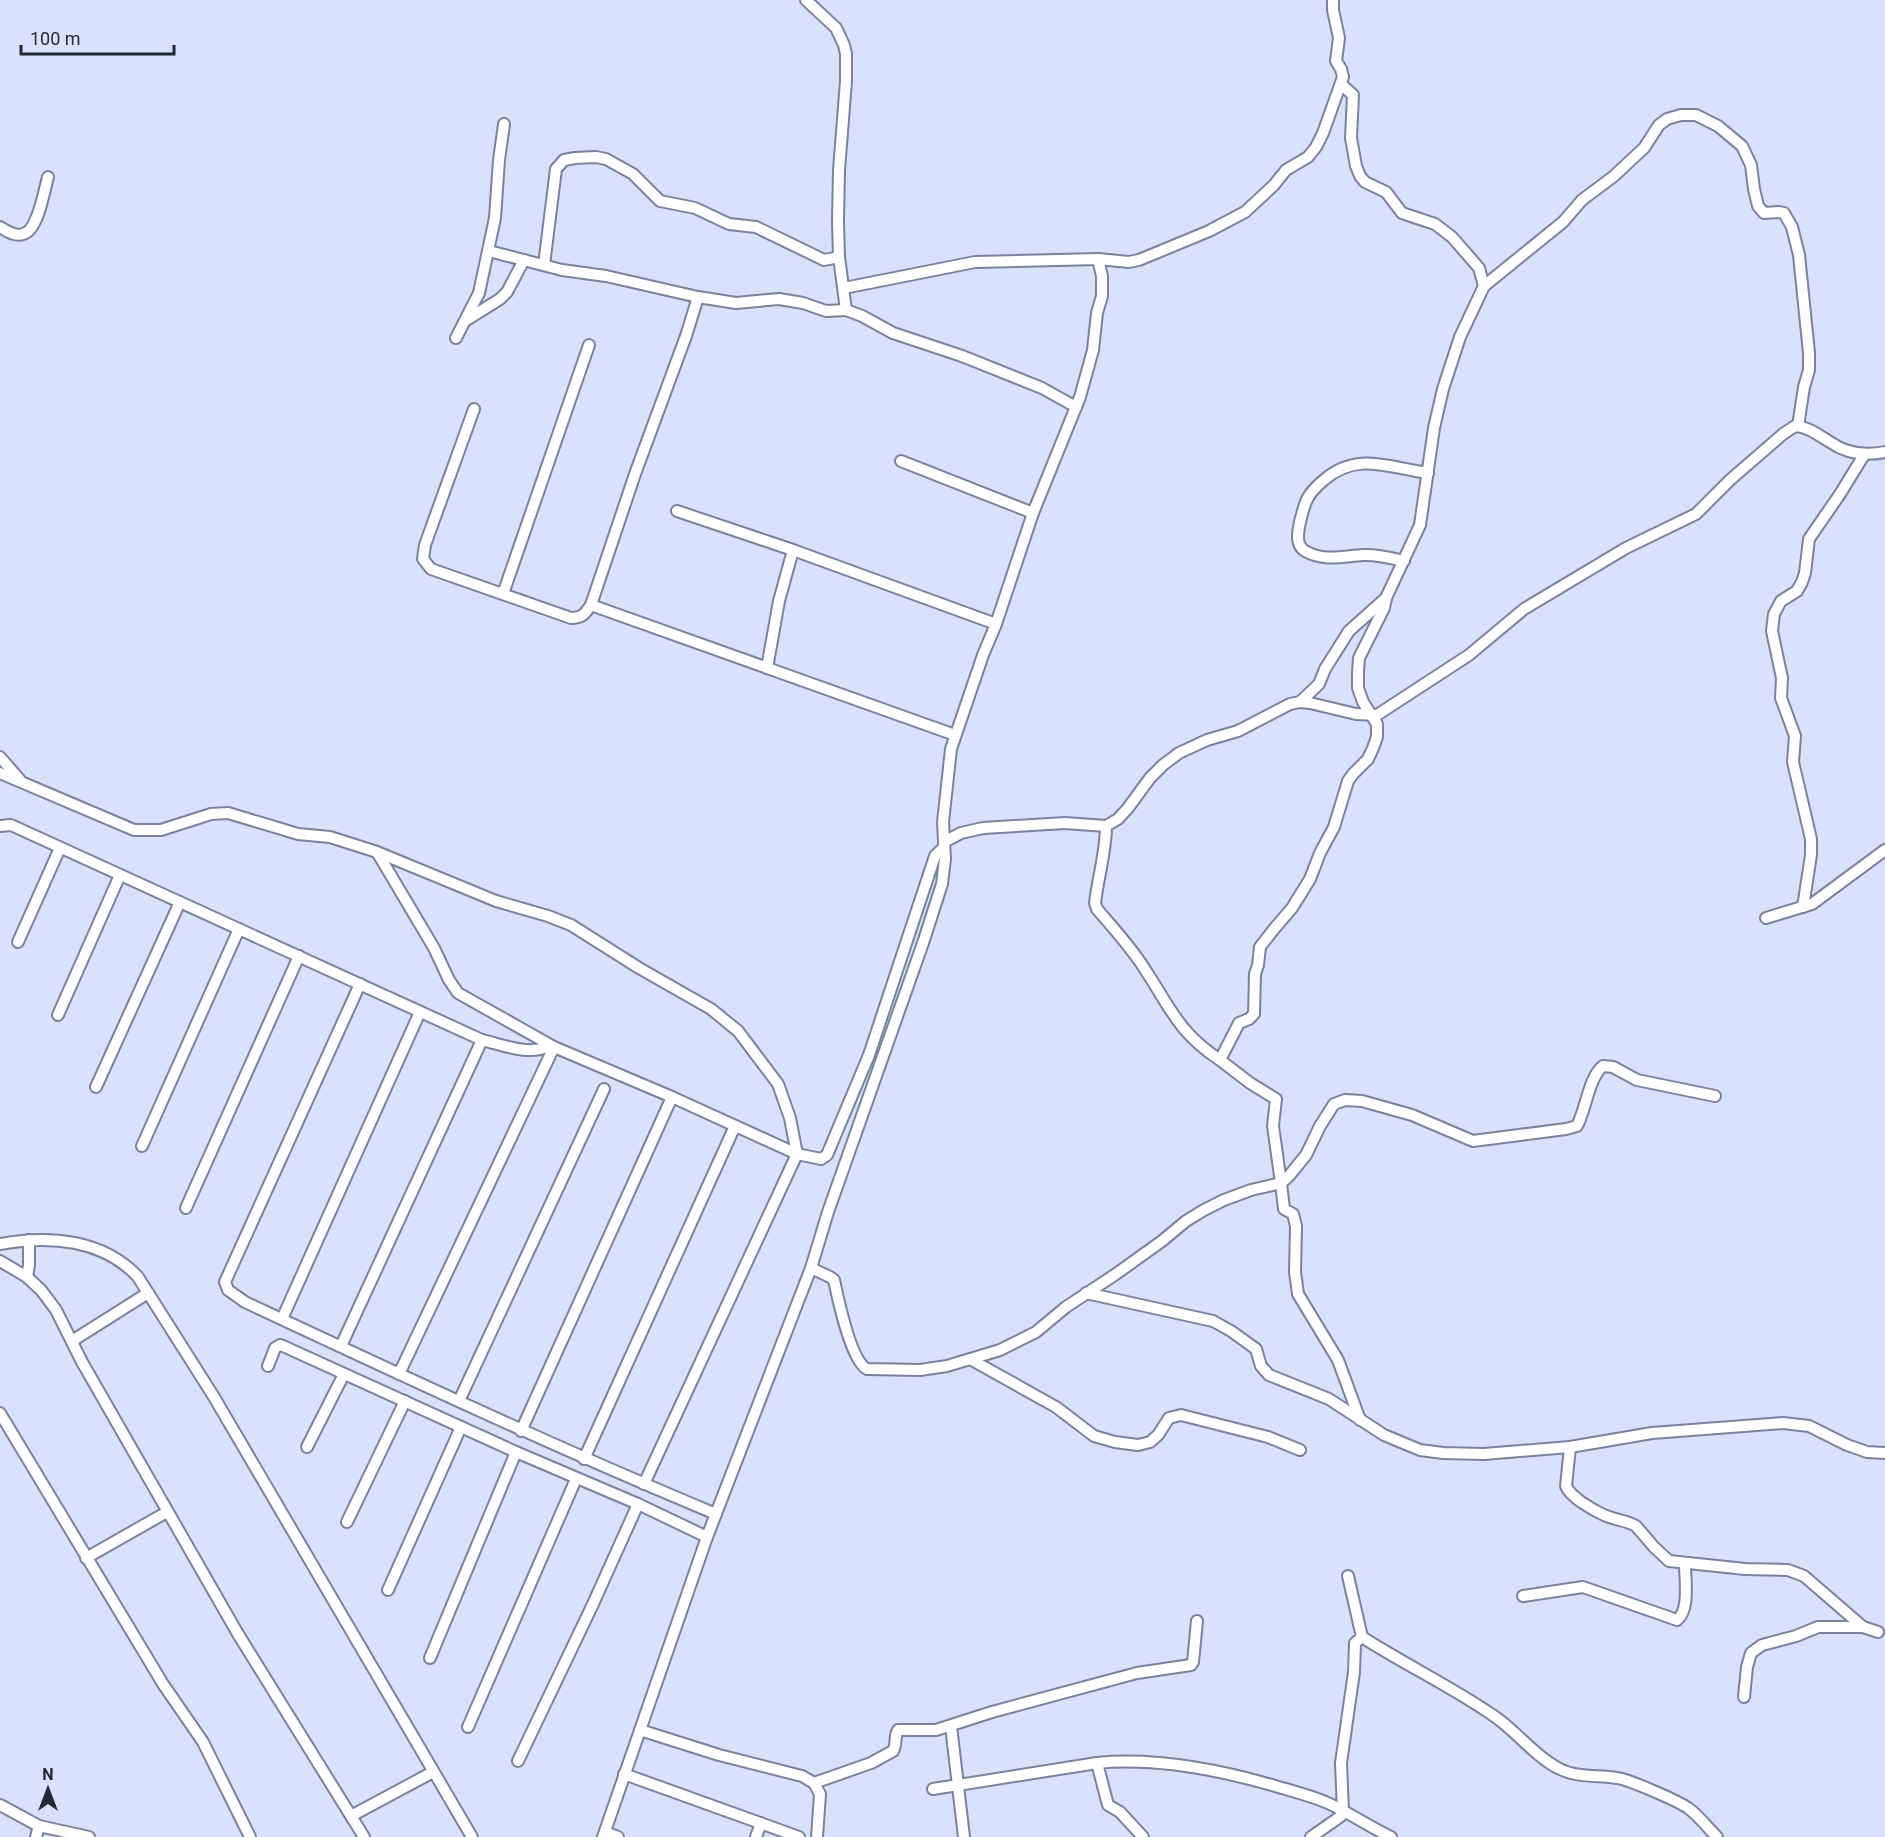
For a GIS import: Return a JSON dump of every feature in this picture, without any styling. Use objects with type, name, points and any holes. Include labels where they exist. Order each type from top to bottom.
[{"type":"street","points":[[806,0],[836,28],[846,54],[839,170],[839,257],[846,310]]},
{"type":"street","points":[[844,288],[975,262],[1098,259],[1130,262],[1162,252],[1245,212],[1274,185],[1286,170],[1308,157],[1323,133],[1342,85],[1343,73],[1336,60],[1339,38],[1333,10],[1334,0]]},
{"type":"street","points":[[1342,85],[1353,95],[1351,138],[1360,176],[1365,182],[1386,192],[1402,213],[1435,224],[1452,237],[1479,268],[1484,286]]},
{"type":"street","points":[[1220,1059],[1239,1023],[1254,1014],[1255,974],[1260,947],[1292,908],[1310,879],[1320,852],[1334,827],[1348,781],[1368,759],[1373,748],[1378,727],[1373,715],[1367,710],[1358,688],[1359,658],[1384,608],[1386,598],[1420,525],[1434,428],[1443,389],[1460,337],[1484,286],[1563,222],[1582,200],[1614,176],[1644,148],[1663,121],[1681,115],[1696,115],[1731,136],[1746,152],[1751,165],[1759,209],[1764,213],[1784,213],[1792,227],[1799,255],[1810,361],[1803,387],[1798,426]]},
{"type":"street","points":[[456,338],[479,293],[489,250],[495,218],[504,124]]},
{"type":"street","points":[[544,265],[556,169],[564,160],[586,157],[606,159],[633,174],[660,201],[695,208],[725,223],[756,226],[824,260],[839,257]]},
{"type":"street","points":[[0,227],[16,235],[31,230],[36,222],[48,177]]},
{"type":"street","points":[[489,250],[562,270],[606,276],[698,297],[736,303],[779,299],[826,310],[846,310],[893,333],[962,356],[1042,388],[1076,406]]},
{"type":"street","points":[[618,1837],[604,1835],[624,1774],[707,1538],[812,1268],[828,1212],[936,904],[944,870],[943,822],[951,749],[1033,513],[1076,406],[1093,350],[1097,313],[1102,296],[1102,276],[1098,259]]},
{"type":"street","points":[[467,319],[500,299],[507,292],[524,260]]},
{"type":"street","points":[[474,409],[425,545],[423,559],[431,569],[571,618],[581,617],[591,605],[698,297]]},
{"type":"street","points":[[503,594],[589,345]]},
{"type":"street","points":[[377,852],[458,993],[552,1047],[672,1096],[797,1154],[821,1159],[826,1155],[869,1055],[935,856],[944,845],[961,833],[983,828],[1065,824],[1106,826],[1118,819],[1150,778],[1179,753],[1208,740],[1238,731],[1290,704],[1310,703],[1356,714],[1373,715],[1381,712],[1469,655],[1524,609],[1626,548],[1696,514],[1730,480],[1783,434],[1798,426],[1811,430],[1840,448],[1864,455],[1885,452]]},
{"type":"street","points":[[1803,907],[1811,855],[1811,839],[1793,762],[1795,736],[1781,698],[1782,678],[1772,624],[1781,601],[1797,591],[1802,582],[1809,539],[1864,455]]},
{"type":"street","points":[[901,461],[1033,513]]},
{"type":"street","points":[[1404,561],[1365,555],[1326,558],[1302,550],[1298,542],[1305,501],[1311,491],[1343,466],[1368,462],[1428,473]]},
{"type":"street","points":[[677,511],[793,550],[996,624]]},
{"type":"street","points":[[767,668],[779,601],[793,550]]},
{"type":"street","points":[[1300,702],[1319,684],[1325,669],[1349,631],[1386,598]]},
{"type":"street","points":[[591,605],[955,735]]},
{"type":"street","points":[[0,757],[22,782]]},
{"type":"street","points":[[0,773],[134,830],[161,830],[211,814],[228,813],[298,834],[330,837],[377,852],[496,901],[571,925],[639,968],[711,1009],[738,1031],[778,1084],[790,1118],[797,1154],[644,1484]]},
{"type":"street","points":[[0,826],[11,825],[482,1040],[530,1050],[552,1047]]},
{"type":"street","points":[[1106,826],[1106,844],[1095,903],[1097,909],[1125,940],[1187,1034],[1202,1048],[1276,1099],[1273,1126],[1284,1209],[1293,1214],[1296,1226],[1295,1272],[1298,1294],[1338,1360],[1361,1420]]},
{"type":"street","points":[[18,942],[60,848]]},
{"type":"street","points":[[1766,918],[1812,903],[1885,850]]},
{"type":"street","points":[[58,1015],[120,875]]},
{"type":"street","points":[[96,1087],[180,902]]},
{"type":"street","points":[[142,1146],[239,929]]},
{"type":"street","points":[[186,1208],[299,956]]},
{"type":"street","points":[[360,984],[225,1282],[228,1290],[245,1302],[522,1431],[716,1514]]},
{"type":"street","points":[[282,1319],[420,1012]]},
{"type":"street","points":[[341,1346],[482,1040]]},
{"type":"street","points":[[399,1374],[552,1047]]},
{"type":"street","points":[[812,1268],[834,1280],[855,1355],[863,1367],[920,1370],[947,1366],[1000,1350],[1036,1332],[1086,1293],[1204,1210],[1251,1190],[1281,1183],[1306,1155],[1334,1104],[1345,1100],[1362,1101],[1405,1112],[1437,1124],[1473,1142],[1576,1126],[1581,1118],[1597,1071],[1603,1066],[1613,1067],[1637,1080],[1715,1096]]},
{"type":"street","points":[[459,1401],[604,1089]]},
{"type":"street","points":[[522,1431],[672,1096]]},
{"type":"street","points":[[584,1459],[735,1126]]},
{"type":"street","points":[[0,1244],[48,1239],[69,1242],[99,1250],[116,1258],[138,1277],[214,1397],[471,1837]]},
{"type":"street","points":[[27,1277],[29,1240]]},
{"type":"street","points":[[0,1261],[27,1277],[41,1290],[56,1310],[88,1372],[238,1634],[364,1837]]},
{"type":"street","points":[[72,1341],[148,1293]]},
{"type":"street","points":[[1086,1293],[1213,1321],[1256,1349],[1261,1366],[1269,1375],[1329,1399],[1384,1435],[1420,1450],[1484,1454],[1570,1446],[1652,1433],[1783,1423],[1809,1426],[1828,1437],[1867,1452],[1885,1453]]},
{"type":"street","points":[[268,1366],[275,1348],[280,1345],[576,1479],[638,1504],[707,1538]]},
{"type":"street","points":[[970,1359],[1056,1407],[1073,1422],[1095,1436],[1115,1442],[1138,1445],[1150,1442],[1158,1435],[1169,1418],[1181,1415],[1268,1437],[1300,1450]]},
{"type":"street","points":[[308,1447],[344,1374]]},
{"type":"street","points":[[347,1522],[405,1401]]},
{"type":"street","points":[[0,1413],[163,1684],[203,1742],[250,1837]]},
{"type":"street","points":[[387,1590],[461,1427]]},
{"type":"street","points":[[1570,1446],[1566,1486],[1571,1494],[1604,1515],[1630,1522],[1636,1526],[1667,1561],[1796,1572],[1803,1575],[1863,1627]]},
{"type":"street","points":[[430,1658],[516,1452]]},
{"type":"street","points":[[468,1727],[576,1479]]},
{"type":"street","points":[[518,1761],[638,1504]]},
{"type":"street","points":[[86,1558],[167,1512]]},
{"type":"street","points":[[1523,1596],[1583,1587],[1677,1620],[1681,1616],[1684,1604],[1685,1564]]},
{"type":"street","points":[[1348,1576],[1362,1637],[1494,1715],[1557,1768],[1581,1775],[1620,1778],[1678,1803],[1689,1809],[1717,1837]]},
{"type":"street","points":[[814,1783],[871,1763],[892,1751],[895,1748],[898,1730],[936,1730],[992,1712],[1137,1673],[1191,1665],[1197,1621]]},
{"type":"street","points":[[1744,1697],[1751,1653],[1762,1645],[1796,1636],[1818,1626],[1863,1627],[1878,1632]]},
{"type":"street","points":[[1311,1837],[1341,1816],[1343,1811],[1341,1763],[1349,1713],[1355,1643],[1362,1637]]},
{"type":"street","points":[[951,1726],[964,1837]]},
{"type":"street","points":[[640,1730],[719,1755],[802,1776],[814,1783],[820,1794],[818,1837]]},
{"type":"street","points":[[933,1789],[1097,1763],[1120,1760],[1145,1761],[1254,1779],[1307,1795],[1391,1837]]},
{"type":"street","points":[[1097,1763],[1108,1805],[1120,1812],[1143,1837]]},
{"type":"street","points":[[351,1815],[433,1772]]},
{"type":"street","points":[[624,1774],[799,1837]]},
{"type":"street","points":[[0,1805],[38,1832],[89,1837]]},
{"type":"street","points":[[756,1837],[761,1823]]}]
